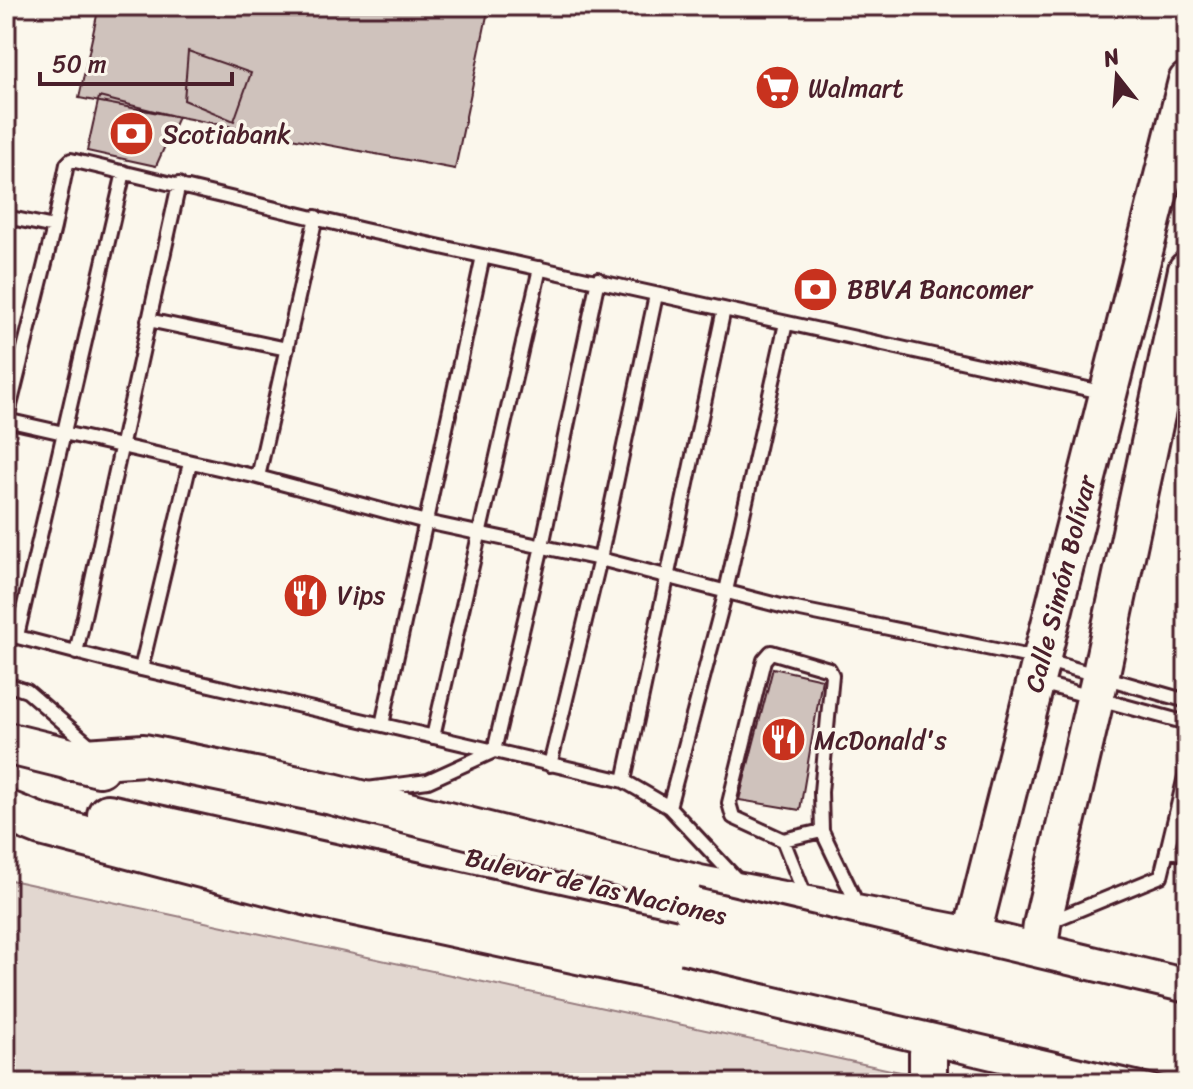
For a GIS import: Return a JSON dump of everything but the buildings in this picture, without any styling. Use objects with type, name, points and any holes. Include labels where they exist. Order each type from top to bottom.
[{"type":"main road","name":"Calle Simón Bolívar","points":[[928,1083],[928,1053],[971,938],[1187,81]]},
{"type":"main road","points":[[1052,1073],[1040,940],[1098,689],[1187,270]]},
{"type":"main road","name":"Bulevar de las Naciones","points":[[6,743],[87,757],[689,926],[1187,1060]]},
{"type":"main road","points":[[87,757],[144,755],[332,794],[753,897],[971,938],[1040,940],[1187,990]]},
{"type":"main road","name":"Bulevar de las Naciones","points":[[6,793],[1187,1026]]},
{"type":"main road","points":[[6,811],[41,825],[309,895],[685,976],[933,1036],[1052,1073],[1137,1083]]},
{"type":"lane","points":[[1108,393],[656,295],[598,279],[483,256],[71,160],[67,164],[6,421],[258,477],[426,522],[665,575],[1037,671],[1098,689],[1187,723]]},
{"type":"lane","points":[[124,172],[67,435],[12,635],[141,669],[624,781],[669,807],[753,897]]},
{"type":"lane","points":[[76,653],[179,184]]},
{"type":"lane","points":[[6,217],[54,227]]},
{"type":"lane","points":[[258,477],[316,217]]},
{"type":"lane","points":[[382,725],[483,256]]},
{"type":"lane","points":[[433,737],[482,534],[540,268]]},
{"type":"lane","points":[[494,751],[542,546],[598,279]]},
{"type":"lane","points":[[550,765],[600,559],[656,295]]},
{"type":"lane","points":[[624,781],[665,575],[724,309]]},
{"type":"lane","points":[[148,320],[287,349]]},
{"type":"lane","points":[[669,807],[726,591],[786,323]]},
{"type":"lane","points":[[141,669],[190,463]]},
{"type":"lane","points":[[822,831],[783,840],[733,817],[729,803],[764,660],[771,652],[829,669],[832,675],[821,792],[822,831],[863,918]]},
{"type":"lane","points":[[1037,671],[1098,689],[1187,701]]},
{"type":"lane","points":[[6,684],[27,691],[87,757]]},
{"type":"lane","points":[[332,794],[428,781],[494,751]]},
{"type":"lane","points":[[1040,940],[1161,876],[1187,768]]},
{"type":"lane","points":[[783,840],[810,907]]},
{"type":"lane","points":[[1167,850],[1187,855]]},
{"type":"shaded area","points":[[6,879],[951,1083],[6,1083]]},
{"type":"place","name":"Walmart","points":[[777,88]]},
{"type":"place","name":"Scotiabank","points":[[131,134]]},
{"type":"place","name":"BBVA Bancomer","points":[[816,289]]},
{"type":"place","name":"Vips","points":[[306,595]]},
{"type":"place","name":"McDonald's","points":[[783,740]]}]
